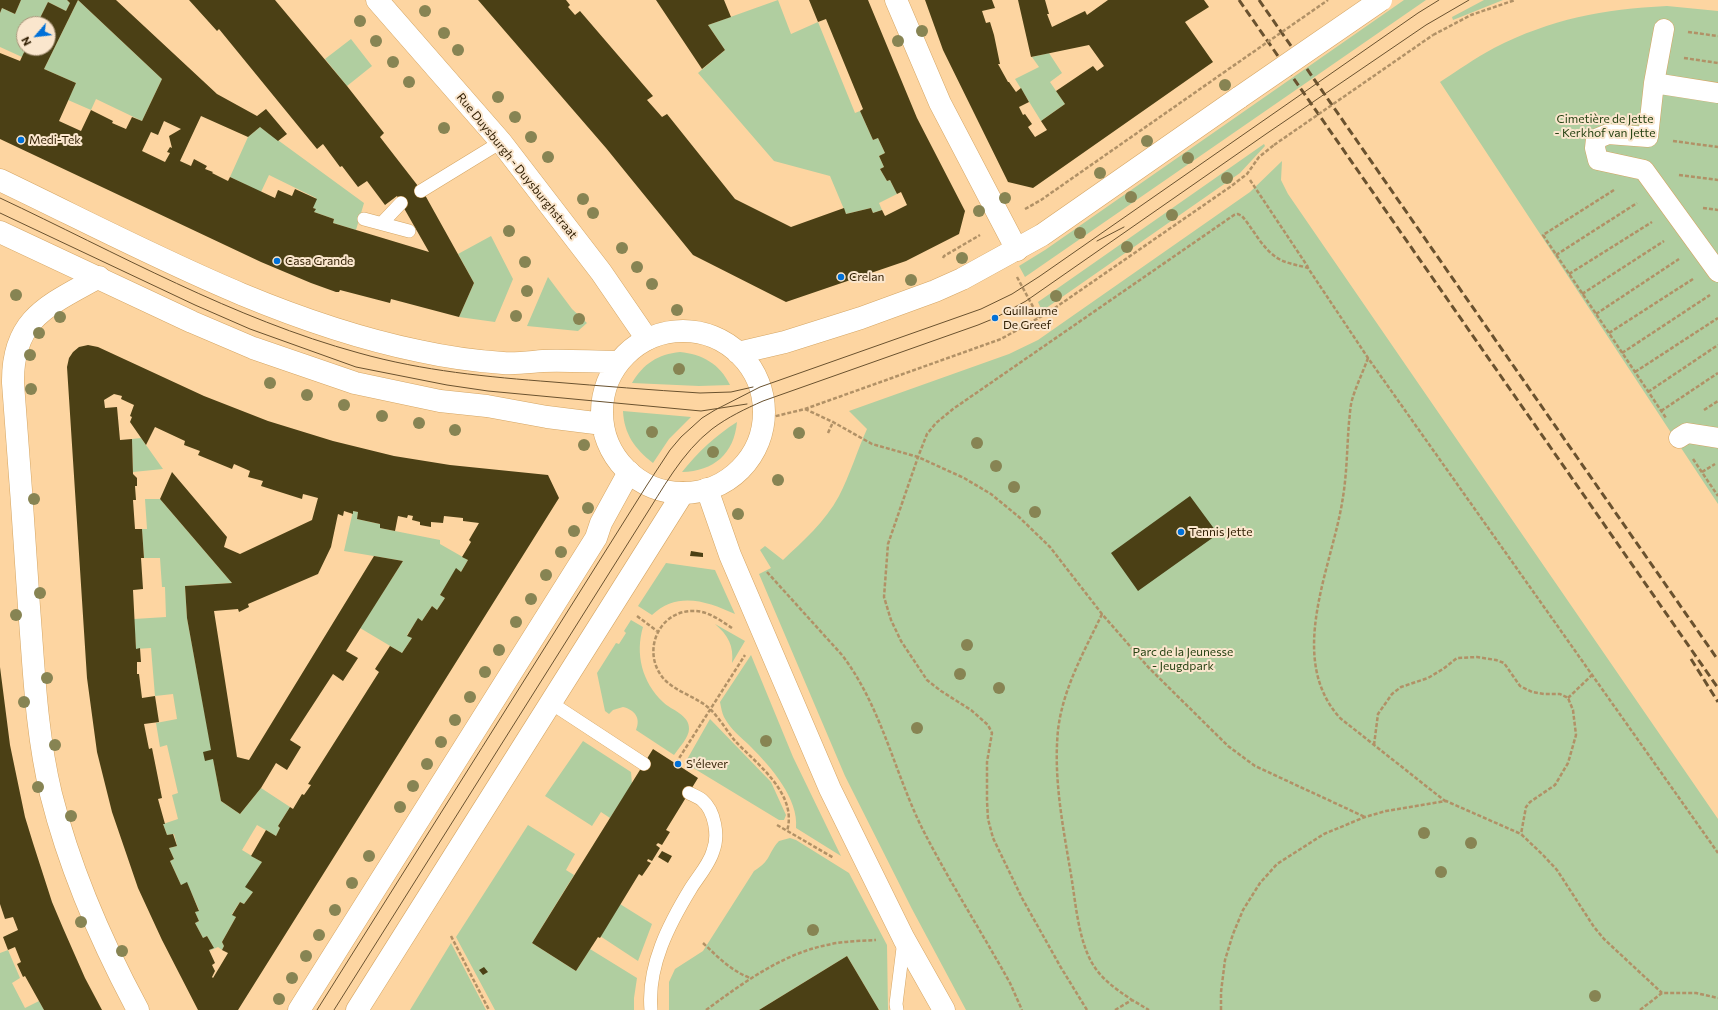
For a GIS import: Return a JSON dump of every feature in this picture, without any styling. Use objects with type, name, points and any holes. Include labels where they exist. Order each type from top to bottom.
[{"type":"street","name":"Rue Duysburgh - Duysburghstraat","points":[[377,0],[501,142],[601,272],[647,339]]},
{"type":"street","points":[[896,0],[940,103],[1017,250]]},
{"type":"street","points":[[738,353],[785,342],[894,307],[962,279],[1017,250],[1060,223],[1381,0]]},
{"type":"street","points":[[1664,29],[1654,83],[1648,137],[1608,134],[1596,139],[1595,148],[1598,160],[1644,170],[1716,269]]},
{"type":"street","points":[[1654,83],[1718,93]]},
{"type":"street","points":[[0,180],[204,278],[260,302],[315,323],[365,338],[420,352],[504,363],[565,361],[618,362]]},
{"type":"street","points":[[0,232],[99,277],[192,322],[253,348],[355,383],[440,401],[487,406],[562,420],[603,424]]},
{"type":"street","points":[[99,277],[48,307],[26,328],[17,345],[14,355],[13,383],[35,691],[46,766],[57,814],[82,892],[111,960],[138,1010]]},
{"type":"street","points":[[678,331],[695,331],[711,336],[725,342],[738,353],[747,362],[760,387],[763,401],[764,419],[759,440],[746,463],[735,474],[722,483],[707,489],[684,493],[662,490],[647,485],[629,472],[614,455],[607,440],[603,424],[602,413],[604,394],[611,374],[618,362],[627,353],[647,339],[663,333],[678,331]]},
{"type":"street","points":[[1679,438],[1686,433],[1718,438]]},
{"type":"street","points":[[298,1010],[596,538],[601,523],[629,472]]},
{"type":"street","points":[[707,489],[758,635],[830,789],[904,939],[944,1010]]},
{"type":"street","points":[[357,1010],[684,493]]},
{"type":"lane","points":[[421,191],[501,142]]},
{"type":"lane","points":[[382,223],[401,203]]},
{"type":"lane","points":[[364,219],[409,231]]},
{"type":"lane","points":[[551,703],[644,764]]},
{"type":"lane","points":[[651,1010],[654,969],[663,942],[676,913],[713,852],[715,840],[712,815],[702,800],[688,793]]},
{"type":"lane","points":[[897,1010],[896,1004],[904,939]]},
{"type":"path","points":[[926,294],[944,256],[1041,200],[1328,0]]},
{"type":"path","points":[[764,419],[806,409],[1001,339],[1030,324],[1230,187],[1247,174],[1259,157],[1274,145],[1433,35],[1472,15],[1515,0]]},
{"type":"path","points":[[1664,29],[1718,36]]},
{"type":"path","points":[[1660,54],[1718,63]]},
{"type":"path","points":[[1648,137],[1718,147]]},
{"type":"path","points":[[1644,170],[1543,235],[1718,496]]},
{"type":"path","points":[[1250,180],[1368,358],[1593,674],[1718,853]]},
{"type":"path","points":[[1556,255],[1658,190]]},
{"type":"path","points":[[1569,274],[1672,209]]},
{"type":"path","points":[[1087,1010],[1060,966],[1022,898],[993,838],[988,820],[987,801],[987,762],[992,733],[988,725],[971,710],[941,691],[927,680],[901,641],[891,620],[884,597],[888,544],[927,434],[936,423],[953,409],[1230,217],[1238,214],[1242,216],[1270,252],[1278,258],[1287,263],[1308,268]]},
{"type":"path","points":[[1582,294],[1685,227]]},
{"type":"path","points":[[1596,314],[1699,246]]},
{"type":"path","points":[[1609,333],[1716,269]]},
{"type":"path","points":[[1622,353],[1712,294]]},
{"type":"path","points":[[1635,372],[1718,318]]},
{"type":"path","points":[[1648,392],[1718,346]]},
{"type":"path","points":[[1368,358],[1351,401],[1343,497],[1317,612],[1314,636],[1315,657],[1318,677],[1324,695],[1331,708],[1340,718],[1446,801],[1521,834],[1543,854],[1557,870],[1604,939],[1662,993]]},
{"type":"path","points":[[1661,411],[1718,373]]},
{"type":"path","points":[[806,409],[872,444],[918,457],[964,478],[991,494],[1050,547],[1102,614],[1171,690],[1228,746],[1255,766],[1365,817]]},
{"type":"path","points":[[828,433],[833,422]]},
{"type":"path","points":[[1702,472],[1718,461]]},
{"type":"path","points":[[730,555],[765,570],[854,670],[874,710],[901,780],[923,828],[1010,983],[1022,1010]]},
{"type":"path","points":[[676,763],[710,709],[758,635],[701,611],[687,611],[675,614],[665,621],[657,631],[653,643],[653,656],[657,668],[664,679],[710,709],[735,740],[759,763],[779,788],[790,814],[790,821],[787,830]]},
{"type":"path","points":[[1102,614],[1068,684],[1058,730],[1059,799],[1079,923],[1091,962],[1099,974],[1108,983],[1149,1010]]},
{"type":"path","points":[[635,616],[657,631]]},
{"type":"path","points":[[1374,745],[1378,714],[1392,694],[1401,687],[1428,678],[1457,658],[1496,660],[1504,663],[1520,686],[1532,692],[1560,694],[1568,698],[1573,710],[1576,735],[1568,763],[1555,785],[1530,802],[1526,807],[1521,834]]},
{"type":"path","points":[[1568,698],[1593,674]]},
{"type":"path","points":[[1221,1010],[1221,992],[1225,960],[1233,934],[1243,910],[1260,883],[1277,864],[1324,834],[1365,817],[1386,811],[1446,801]]},
{"type":"path","points":[[777,825],[835,858]]},
{"type":"path","points":[[451,936],[489,1010]]},
{"type":"path","points":[[706,1010],[750,978],[789,958],[826,945],[904,939]]},
{"type":"path","points":[[702,943],[726,966],[737,973],[750,978]]},
{"type":"path","points":[[1640,1010],[1662,993],[1696,993],[1718,998]]},
{"type":"path","points":[[1115,1010],[1132,1000]]},
{"type":"green space","points":[[21,0],[67,0],[70,3],[66,11],[48,2],[41,16],[16,16],[16,54],[0,47],[0,13],[2,8],[15,14]]},
{"type":"green space","points":[[78,0],[162,79],[142,121],[96,99],[91,110],[68,100],[76,83],[44,69],[50,56],[56,56],[56,45]]},
{"type":"green space","points":[[778,0],[791,34],[818,22],[855,113],[860,111],[873,140],[878,138],[885,153],[879,156],[884,167],[880,169],[887,181],[890,180],[897,194],[879,203],[882,210],[873,213],[871,208],[846,214],[830,176],[774,161],[698,73],[725,50],[708,25]]},
{"type":"green space","points":[[1404,0],[1426,0],[1025,277],[1019,266],[1045,250]]},
{"type":"green space","points":[[1484,0],[1503,0],[1453,20],[1452,17]]},
{"type":"green space","name":"Cimetière de Jette - Kerkhof van Jette","points":[[1667,6],[1718,11],[1718,504],[1440,82],[1494,48],[1536,30],[1578,17],[1599,13],[1644,7]]},
{"type":"green space","points":[[351,39],[372,66],[347,86],[325,59]]},
{"type":"green space","points":[[1049,53],[1062,73],[1050,82],[1065,104],[1041,121],[1015,79],[1039,67],[1032,57]]},
{"type":"green space","points":[[260,127],[364,203],[356,230],[333,223],[334,219],[314,212],[315,209],[313,208],[316,198],[269,175],[261,192],[230,177],[248,137]]},
{"type":"green space","points":[[1264,144],[1265,146],[1240,173],[1042,311],[1038,302]]},
{"type":"green space","name":"Parc de la Jeunesse - Jeugdpark","points":[[1282,161],[1281,180],[1288,194],[1718,819],[1718,1010],[966,1010],[912,909],[845,776],[759,574],[771,568],[760,550],[765,546],[783,560],[813,531],[839,496],[847,480],[867,429],[849,411],[1009,354],[1038,340],[1250,192]]},
{"type":"green space","points":[[491,236],[513,279],[495,322],[459,317],[474,283],[458,254]]},
{"type":"green space","points":[[548,277],[572,309],[587,323],[578,331],[527,326]]},
{"type":"green space","points":[[680,352],[696,355],[710,361],[721,371],[730,385],[699,386],[632,383],[641,370],[652,361],[665,355]]},
{"type":"green space","points":[[623,411],[691,417],[669,439],[653,463],[641,452],[628,434]]},
{"type":"green space","points":[[737,422],[732,443],[727,452],[720,459],[704,468],[682,472],[707,445]]},
{"type":"green space","points":[[141,438],[163,469],[133,472],[132,439]]},
{"type":"green space","points":[[145,499],[160,499],[232,583],[185,586],[187,618],[221,801],[240,814],[261,788],[290,807],[278,826],[280,828],[276,836],[257,825],[242,850],[262,862],[253,892],[244,904],[240,902],[232,914],[236,917],[222,942],[224,946],[222,950],[218,947],[209,951],[213,947],[207,936],[203,938],[195,923],[199,921],[195,912],[199,910],[187,883],[181,885],[170,861],[174,859],[169,848],[177,846],[174,834],[167,835],[163,824],[178,819],[172,795],[178,793],[167,745],[160,747],[156,723],[177,719],[173,694],[155,696],[151,648],[136,649],[134,619],[166,617],[165,587],[162,587],[160,558],[144,558],[142,529],[147,529]]},
{"type":"green space","points":[[353,511],[358,512],[357,519],[380,524],[380,528],[440,540],[440,544],[468,560],[461,572],[456,569],[440,595],[445,598],[437,610],[432,606],[422,621],[418,619],[407,635],[412,638],[402,653],[360,628],[403,561],[344,551]]},
{"type":"green space","points":[[666,563],[715,570],[735,614],[714,605],[692,601],[672,603],[652,615],[638,606]]},
{"type":"green space","points":[[631,620],[643,627],[640,657],[645,677],[650,686],[663,702],[683,716],[688,724],[689,732],[674,755],[636,730],[638,722],[637,718],[631,710],[623,707],[613,710],[609,714],[605,711],[597,673],[616,643],[619,644],[626,633],[624,631]]},
{"type":"green space","points":[[715,624],[745,641],[732,663],[732,651],[729,641]]},
{"type":"green space","points":[[751,655],[793,757],[841,856],[796,828],[796,817],[793,806],[782,784],[767,764],[733,729],[724,717],[720,702]]},
{"type":"green space","points":[[710,719],[771,782],[786,815],[784,820],[779,820],[685,763]]},
{"type":"green space","points":[[583,741],[631,772],[632,784],[610,818],[601,812],[592,826],[545,796]]},
{"type":"green space","points":[[528,825],[575,854],[566,870],[574,875],[532,943],[576,971],[590,949],[637,978],[634,1010],[495,1010],[456,937]]},
{"type":"green space","points":[[790,838],[796,840],[849,873],[887,945],[888,1010],[879,1010],[847,956],[759,1010],[669,1010],[669,982],[675,969],[703,951],[754,871],[764,864],[779,841]]},
{"type":"green space","points":[[620,904],[652,924],[638,961],[600,936]]},
{"type":"green space","points":[[451,943],[486,1010],[410,1010]]},
{"type":"green space","points":[[8,950],[20,978],[12,983],[25,1008],[39,1001],[44,1010],[0,1010],[0,953]]},
{"type":"building","points":[[0,0],[21,0],[15,14],[2,8],[0,13]]},
{"type":"building","points":[[67,0],[78,0],[56,45],[56,16],[41,16],[48,2],[66,11],[70,3]]},
{"type":"building","points":[[78,0],[116,0],[217,94],[257,116],[266,109],[287,134],[278,141],[260,127],[248,137],[201,116],[180,161],[191,166],[194,159],[207,166],[205,169],[228,181],[230,177],[275,198],[278,190],[292,196],[295,189],[317,199],[313,208],[316,209],[314,212],[334,219],[333,223],[429,252],[397,196],[385,205],[367,181],[358,187],[342,166],[340,167],[323,144],[317,149],[219,29],[217,31],[189,0],[275,0],[384,133],[380,137],[425,195],[474,283],[459,317],[391,299],[390,303],[340,290],[339,292],[336,292],[311,283],[261,262],[0,139],[0,53],[20,61],[22,56],[50,56],[44,69],[76,83],[59,121],[81,131],[91,110],[113,121],[112,123],[126,129],[132,117],[142,121],[162,79]],"holes":[[[164,121],[181,129],[169,136],[172,148],[170,147],[167,152],[170,153],[165,162],[142,151],[151,132],[158,135]]]},
{"type":"building","points":[[478,0],[566,0],[570,5],[568,7],[575,15],[580,11],[653,96],[647,100],[662,117],[667,114],[735,199],[791,227],[844,208],[846,214],[871,208],[873,213],[882,210],[885,216],[907,205],[901,192],[897,194],[890,180],[887,181],[880,169],[884,167],[879,156],[885,153],[878,138],[873,140],[860,111],[863,109],[826,19],[818,22],[809,0],[868,0],[917,118],[965,211],[959,234],[906,261],[786,302],[693,255],[606,148]]},
{"type":"building","points":[[656,0],[724,0],[731,17],[708,25],[725,50],[702,69]]},
{"type":"building","points":[[925,0],[992,0],[995,8],[982,11],[986,23],[990,22],[994,35],[1000,64],[998,64],[1008,82],[1016,92],[1021,88],[1029,102],[1019,107],[1023,115],[1025,114],[1032,124],[1028,127],[1035,137],[1047,130],[1041,121],[1065,104],[1056,91],[1093,66],[1097,71],[1104,66],[1089,45],[1031,57],[1018,0],[1045,0],[1049,14],[1047,14],[1052,27],[1085,11],[1087,15],[1108,0],[1204,0],[1209,7],[1185,22],[1213,62],[1033,188],[1008,182],[943,50]]},
{"type":"building","points":[[88,345],[98,347],[204,396],[268,421],[333,441],[394,456],[450,465],[548,475],[559,498],[238,1010],[198,1010],[162,940],[138,888],[112,812],[97,752],[87,678],[67,367],[69,358],[79,347]],"holes":[[[114,394],[122,396],[121,399],[134,405],[130,416],[132,417],[130,422],[146,445],[155,427],[185,441],[184,445],[200,451],[198,455],[232,469],[234,464],[250,471],[248,477],[263,481],[261,486],[302,499],[303,494],[318,498],[312,520],[240,554],[224,547],[227,537],[172,472],[160,499],[232,583],[185,586],[187,618],[211,750],[203,752],[205,761],[213,759],[221,801],[240,814],[261,788],[276,763],[287,770],[301,747],[290,740],[333,674],[343,681],[358,658],[346,651],[403,561],[374,556],[249,760],[237,757],[214,611],[238,609],[239,612],[249,607],[248,604],[318,574],[331,547],[338,514],[343,516],[344,511],[353,514],[353,511],[358,512],[357,519],[380,524],[380,528],[395,531],[398,516],[407,518],[408,515],[413,516],[412,520],[420,522],[420,525],[431,527],[431,522],[443,523],[444,516],[463,518],[463,521],[479,523],[469,540],[471,542],[462,557],[468,560],[461,572],[456,568],[440,595],[445,598],[437,610],[432,606],[422,621],[418,618],[407,636],[412,638],[402,653],[390,646],[375,669],[379,672],[308,784],[311,785],[304,795],[302,794],[293,809],[290,807],[278,826],[280,828],[276,836],[266,830],[251,856],[262,862],[245,887],[253,892],[244,904],[240,902],[232,915],[236,917],[222,942],[224,946],[222,950],[228,953],[213,978],[212,977],[215,971],[212,965],[215,963],[209,950],[214,948],[207,936],[203,938],[195,923],[199,921],[195,912],[199,911],[187,882],[181,885],[170,861],[174,859],[169,848],[177,846],[173,834],[167,835],[163,824],[165,824],[158,799],[162,798],[152,748],[149,749],[144,724],[159,722],[155,696],[142,698],[139,674],[137,674],[137,662],[141,662],[140,648],[136,649],[133,590],[143,589],[141,558],[144,558],[142,529],[135,529],[133,500],[136,500],[135,486],[137,486],[137,478],[133,474],[132,439],[120,440],[117,407],[105,408],[104,400]]]},
{"type":"building","points":[[1190,496],[1218,534],[1138,591],[1111,553]]},
{"type":"building","points":[[691,551],[703,553],[703,557],[690,556]]},
{"type":"building","points":[[0,667],[10,745],[25,817],[52,902],[85,978],[102,1010],[44,1010],[25,976],[23,977],[17,964],[21,962],[15,947],[8,950],[3,937],[18,930],[13,917],[5,919],[0,904]]},
{"type":"building","points":[[653,749],[698,778],[666,830],[670,832],[662,845],[658,843],[656,845],[660,848],[652,861],[648,859],[647,861],[651,863],[642,876],[639,874],[600,938],[598,937],[576,971],[532,943]]},
{"type":"building","points":[[662,851],[672,856],[668,863],[658,857]]},
{"type":"building","points":[[847,956],[879,1010],[759,1010]]},
{"type":"building","points":[[484,967],[488,972],[483,975],[479,970]]},
{"type":"tram line","points":[[317,1010],[647,485],[670,450],[681,437],[702,418],[760,387],[981,309],[1012,294],[1418,13],[1439,0]]},
{"type":"tram line","points":[[334,1010],[665,484],[682,460],[701,438],[724,421],[763,401],[978,325],[995,318],[1026,301],[1426,25],[1469,0]]},
{"type":"tram line","points":[[0,198],[221,304],[312,339],[359,353],[431,369],[529,380],[700,393],[731,392],[753,387]]},
{"type":"tram line","points":[[0,213],[195,305],[250,329],[356,367],[447,385],[488,391],[701,411],[747,404]]},
{"type":"tram line","points":[[1097,241],[1124,227]]},
{"type":"railway","points":[[1239,0],[1718,688]]},
{"type":"railway","points":[[1259,0],[1718,660]]},
{"type":"railway","points":[[1691,659],[1718,702]]},
{"type":"place","name":"Medi-Tek","points":[[21,140]]},
{"type":"place","name":"Casa Grande","points":[[277,261]]},
{"type":"place","name":"Crelan","points":[[841,277]]},
{"type":"place","name":"Guillaume De Greef","points":[[995,318]]},
{"type":"place","name":"Tennis Jette","points":[[1181,532]]},
{"type":"place","name":"S'élever","points":[[678,764]]}]
